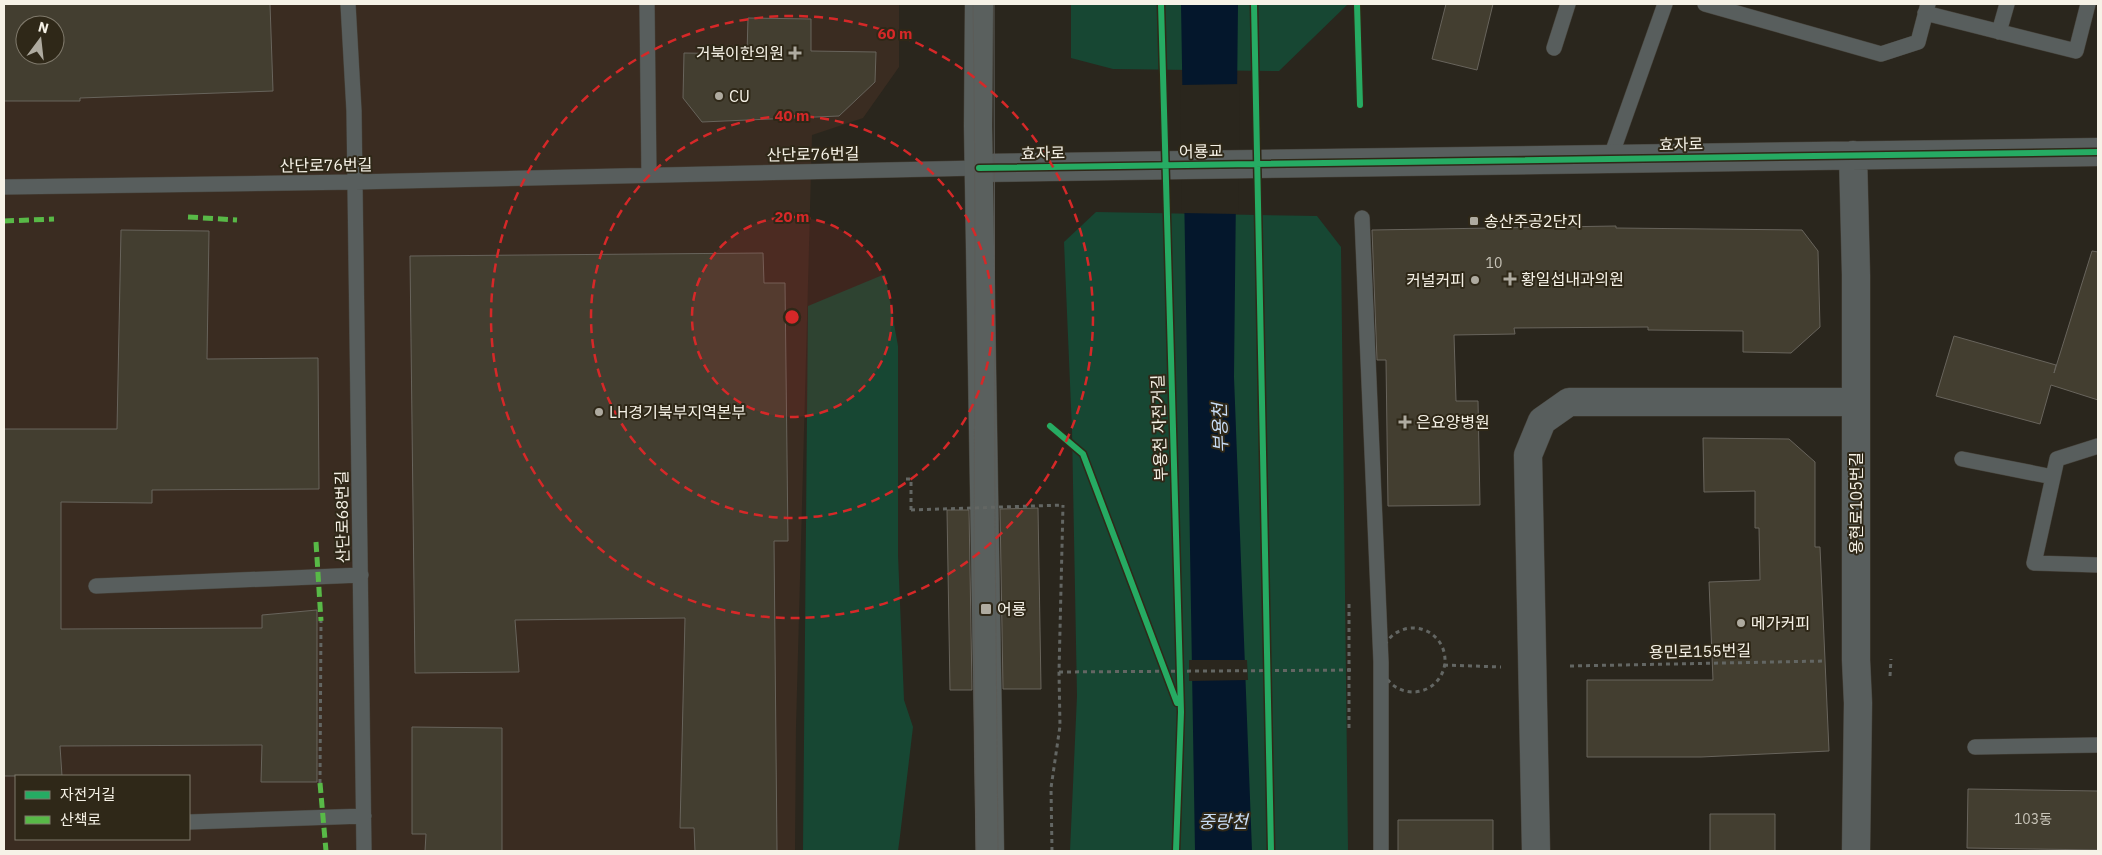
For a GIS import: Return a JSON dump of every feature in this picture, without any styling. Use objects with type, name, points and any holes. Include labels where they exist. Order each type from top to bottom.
[{"type":"main road","points":[[979,4],[979,168],[990,851]]},
{"type":"street","name":"효자로","points":[[1264,164],[2098,152]]},
{"type":"street","name":"용현로105번길","points":[[1853,155],[1856,660],[1858,703],[1856,851]]},
{"type":"street","name":"어룡교","points":[[1108,166],[1264,164]]},
{"type":"street","name":"효자로","points":[[979,168],[1108,166]]},
{"type":"street","points":[[1536,851],[1528,455],[1542,421],[1569,402],[1855,402]]},
{"type":"lane","name":"산단로68번길","points":[[348,4],[354,111],[364,851]]},
{"type":"lane","points":[[647,4],[649,175]]},
{"type":"lane","points":[[1554,48],[1568,4]]},
{"type":"lane","points":[[1610,159],[1665,4]]},
{"type":"lane","points":[[1705,4],[1880,54],[1918,42],[1926,8],[1999,32],[2076,51],[2088,4]]},
{"type":"lane","points":[[1999,32],[2007,4]]},
{"type":"lane","name":"산단로76번길","points":[[4,187],[355,182],[979,168]]},
{"type":"lane","points":[[1362,218],[1381,662],[1381,851]]},
{"type":"lane","points":[[2098,446],[2057,459],[2034,563],[2098,566]]},
{"type":"lane","points":[[1962,459],[2053,477]]},
{"type":"lane","points":[[96,586],[361,575]]},
{"type":"lane","points":[[1975,747],[2098,745]]},
{"type":"lane","points":[[190,822],[364,816]]},
{"type":"path","points":[[906,479],[910,479],[911,510],[1063,505],[1059,672],[1060,726],[1051,788],[1052,851]]},
{"type":"path","points":[[1349,604],[1349,730]]},
{"type":"path","points":[[320,783],[321,621]]},
{"type":"path","points":[[1416,628],[1427,631],[1435,637],[1445,657],[1444,664],[1442,674],[1431,686],[1415,692],[1398,689],[1390,682],[1384,672],[1381,662],[1382,651],[1391,637],[1405,629],[1416,628]]},
{"type":"path","points":[[1179,662],[1180,682]]},
{"type":"path","points":[[1266,662],[1266,682]]},
{"type":"path","points":[[1444,664],[1506,667]]},
{"type":"path","points":[[1163,666],[1167,675]]},
{"type":"path","points":[[1059,672],[1350,672]]},
{"type":"shaded area","points":[[4,4],[899,4],[899,67],[863,118],[812,135],[796,727],[795,851],[4,851]]},
{"type":"green space","points":[[1071,4],[1348,4],[1279,71],[1113,69],[1071,58]]},
{"type":"green space","points":[[1096,212],[1317,216],[1341,247],[1348,851],[1070,851],[1077,696],[1072,430],[1064,242]]},
{"type":"green space","points":[[885,274],[898,346],[898,555],[904,700],[913,727],[898,851],[803,851],[808,306]]},
{"type":"water","name":"중랑천","points":[[1181,4],[1238,4],[1234,377],[1252,851],[1195,851]]},
{"type":"pier","points":[[1240,84],[1238,214],[1182,213],[1180,85]]},
{"type":"pier","points":[[1189,660],[1247,660],[1248,680],[1189,681]]},
{"type":"building","points":[[4,4],[270,4],[273,91],[80,98],[80,101],[4,101]]},
{"type":"building","points":[[1446,4],[1493,4],[1477,70],[1432,59]]},
{"type":"building","points":[[748,18],[811,19],[811,51],[876,52],[875,82],[839,116],[702,122],[683,98],[684,53],[747,54]]},
{"type":"building","points":[[1616,226],[1616,228],[1802,230],[1818,251],[1820,327],[1791,353],[1743,352],[1743,331],[1648,330],[1648,327],[1514,328],[1515,334],[1454,335],[1456,401],[1478,401],[1480,505],[1388,506],[1386,360],[1377,360],[1372,230]]},
{"type":"building","points":[[121,230],[209,231],[207,359],[318,358],[319,489],[152,490],[152,503],[61,502],[61,629],[262,628],[262,615],[317,610],[317,782],[261,782],[262,745],[60,746],[62,775],[4,776],[4,429],[117,429]]},
{"type":"building","points":[[2092,251],[2098,252],[2098,400],[2051,385],[2040,424],[1936,396],[1954,336],[2056,365],[2054,373]]},
{"type":"building","name":"LH경기북부지역본부","points":[[763,253],[764,283],[785,283],[788,541],[774,541],[777,851],[695,851],[694,828],[680,828],[685,618],[515,620],[519,672],[415,673],[410,256]]},
{"type":"building","points":[[1703,438],[1789,439],[1815,462],[1815,547],[1820,547],[1829,751],[1701,757],[1587,757],[1587,680],[1713,680],[1709,582],[1760,580],[1759,528],[1755,528],[1755,491],[1704,492]]},
{"type":"building","points":[[1038,508],[1041,689],[1003,689],[1000,509]]},
{"type":"building","points":[[947,510],[969,510],[972,690],[950,690]]},
{"type":"building","points":[[412,727],[502,728],[502,851],[425,851],[426,834],[412,834]]},
{"type":"building","points":[[1968,789],[2098,791],[2098,850],[1967,848]]},
{"type":"building","points":[[1710,814],[1775,814],[1775,851],[1710,851]]},
{"type":"building","points":[[1398,820],[1493,820],[1493,851],[1398,851]]},
{"type":"tram line","points":[[973,4],[976,851]]},
{"type":"tram line","points":[[994,4],[998,851]]},
{"type":"marked path","points":[[188,217],[237,220]]},
{"type":"marked path","points":[[4,221],[54,219]]},
{"type":"marked path","points":[[316,542],[321,621]]},
{"type":"marked path","points":[[320,783],[326,851]]},
{"type":"cycle path","name":"부용천 자전거길","points":[[1161,4],[1181,712],[1176,851]]},
{"type":"cycle path","points":[[1254,4],[1271,851]]},
{"type":"cycle path","points":[[1357,4],[1360,105]]},
{"type":"cycle path","points":[[979,168],[2098,152]]},
{"type":"cycle path","points":[[1050,426],[1083,454],[1177,703]]},
{"type":"place","name":"거북이한의원","points":[[795,53]]},
{"type":"place","name":"CU","points":[[719,96]]},
{"type":"place","name":"송산주공2단지","points":[[1474,221]]},
{"type":"place","name":"황일섭내과의원","points":[[1510,279]]},
{"type":"place","name":"커널커피","points":[[1475,280]]},
{"type":"place","name":"LH경기북부지역본부","points":[[599,412]]},
{"type":"place","name":"은요양병원","points":[[1405,422]]},
{"type":"place","name":"어룡","points":[[986,609]]},
{"type":"place","name":"메가커피","points":[[1741,623]]},
{"type":"water label","name":"부용천","points":[[1220,428]]}]
